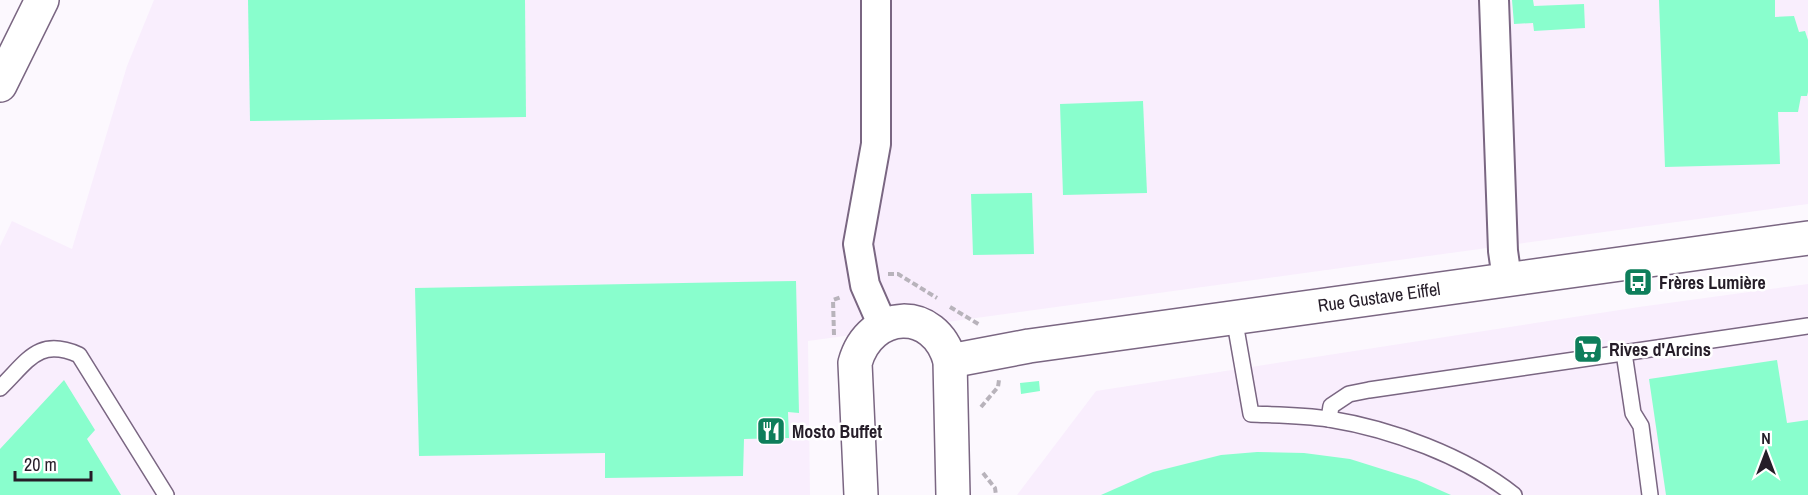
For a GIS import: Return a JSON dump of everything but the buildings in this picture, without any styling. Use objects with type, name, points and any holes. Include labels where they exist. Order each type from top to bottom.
[{"type":"main road","points":[[0,86],[42,0]]},
{"type":"main road","name":"Rue Gustave Eiffel","points":[[950,361],[1029,346],[1808,238]]},
{"type":"main road","points":[[861,495],[855,363],[860,347],[883,326],[902,321],[934,330],[945,344],[950,361],[953,495]]},
{"type":"street","points":[[876,0],[876,144],[858,244],[865,285],[883,326]]},
{"type":"street","points":[[1494,0],[1503,251],[1507,279]]},
{"type":"lane","points":[[1234,317],[1251,414],[1329,419],[1441,452],[1474,468],[1514,495]]},
{"type":"lane","points":[[1329,419],[1331,406],[1349,394],[1369,390],[1808,326]]},
{"type":"lane","points":[[0,388],[37,351],[59,346],[79,355],[166,495]]},
{"type":"lane","points":[[1624,353],[1633,413],[1641,426],[1650,495]]},
{"type":"shaded area","points":[[154,0],[1808,0],[1808,204],[808,341],[810,495],[0,495],[0,246],[12,221],[72,249],[127,66]]},
{"type":"shaded area","name":"Rives d'Arcins","points":[[1808,284],[1808,495],[1017,495],[1096,391],[1639,307]]},
{"type":"place","name":"Frères Lumière","points":[[1638,282]]},
{"type":"place","name":"Rives d'Arcins","points":[[1588,349]]},
{"type":"place","name":"Mosto Buffet","points":[[771,431]]}]
